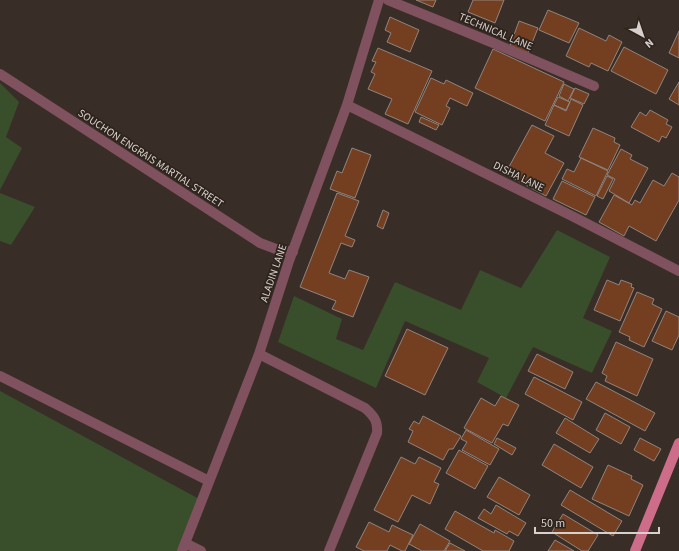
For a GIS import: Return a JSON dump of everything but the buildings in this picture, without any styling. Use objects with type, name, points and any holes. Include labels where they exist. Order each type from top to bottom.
[{"type":"main road","points":[[635,551],[679,443]]},
{"type":"street","name":"ALADIN LANE","points":[[183,547],[259,354],[292,252],[347,105],[379,0]]},
{"type":"street","name":"TECHNICAL LANE","points":[[388,0],[594,86]]},
{"type":"street","name":"SOUCHON ENGRAIS MARTIAL STREET","points":[[0,74],[260,243],[276,249],[292,252]]},
{"type":"street","name":"DISHA LANE","points":[[347,105],[572,216],[679,271]]},
{"type":"street","points":[[259,354],[366,408],[374,415],[378,423],[377,433],[329,551]]},
{"type":"street","points":[[0,376],[208,481]]},
{"type":"street","points":[[183,547],[200,551]]},
{"type":"green space","points":[[0,83],[19,102],[6,137],[22,148],[0,190]]},
{"type":"green space","points":[[0,193],[35,207],[11,245],[0,241]]},
{"type":"green space","points":[[557,230],[610,257],[583,318],[612,331],[592,373],[533,347],[506,398],[477,382],[489,358],[405,321],[376,388],[278,342],[294,296],[342,319],[336,339],[363,350],[395,282],[461,310],[480,270],[521,288]]},
{"type":"green space","points":[[0,391],[201,500],[178,551],[0,551]]}]
